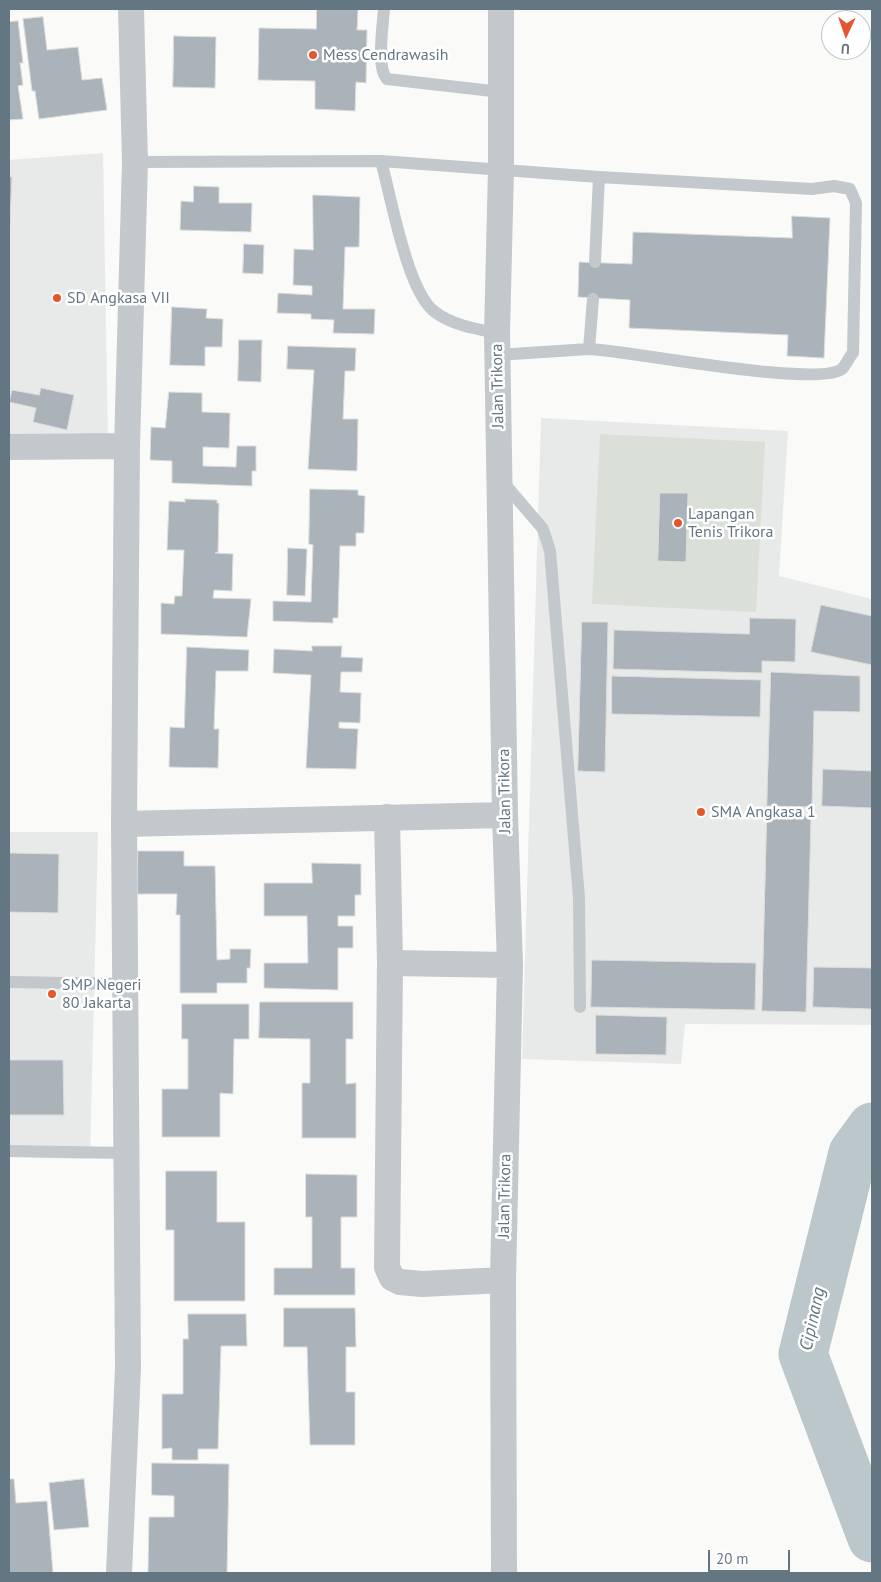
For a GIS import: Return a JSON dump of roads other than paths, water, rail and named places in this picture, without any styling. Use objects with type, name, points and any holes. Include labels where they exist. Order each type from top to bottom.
[{"type":"street","points":[[119,1573],[128,1368],[124,824],[127,446],[135,162],[131,9]]},
{"type":"street","name":"Jalan Trikora","points":[[501,9],[502,92],[497,344],[505,815],[510,964],[503,1280],[504,1573]]},
{"type":"street","points":[[9,447],[127,446]]},
{"type":"street","points":[[124,824],[505,815]]},
{"type":"street","points":[[387,817],[390,963],[386,1261],[389,1274],[400,1282],[410,1283],[503,1280]]},
{"type":"street","points":[[390,963],[510,964]]},
{"type":"lane","points":[[384,9],[381,63],[383,73],[387,79],[502,92]]},
{"type":"lane","points":[[135,162],[382,161],[599,177],[812,189],[834,186],[850,189],[856,203],[852,353],[842,369],[824,375],[789,375],[589,349],[497,344],[466,326],[434,312],[419,294],[411,273],[382,161]]},
{"type":"lane","points":[[595,262],[599,177]]},
{"type":"lane","points":[[589,349],[593,298]]},
{"type":"lane","points":[[500,478],[543,530],[550,551],[579,898],[580,1007]]},
{"type":"lane","points":[[9,982],[126,984]]},
{"type":"lane","points":[[9,1151],[127,1153]]},
{"type":"waterway","name":"Cipinang","points":[[872,1127],[853,1153],[803,1354],[872,1538]]},
{"type":"place","name":"Mess Cendrawasih","points":[[313,55]]},
{"type":"place","name":"SD Angkasa VII","points":[[57,298]]},
{"type":"place","name":"Lapangan Tenis Trikora","points":[[678,523]]},
{"type":"place","name":"SMA Angkasa 1","points":[[701,812]]},
{"type":"place","name":"SMP Negeri 80 Jakarta","points":[[52,994]]}]
